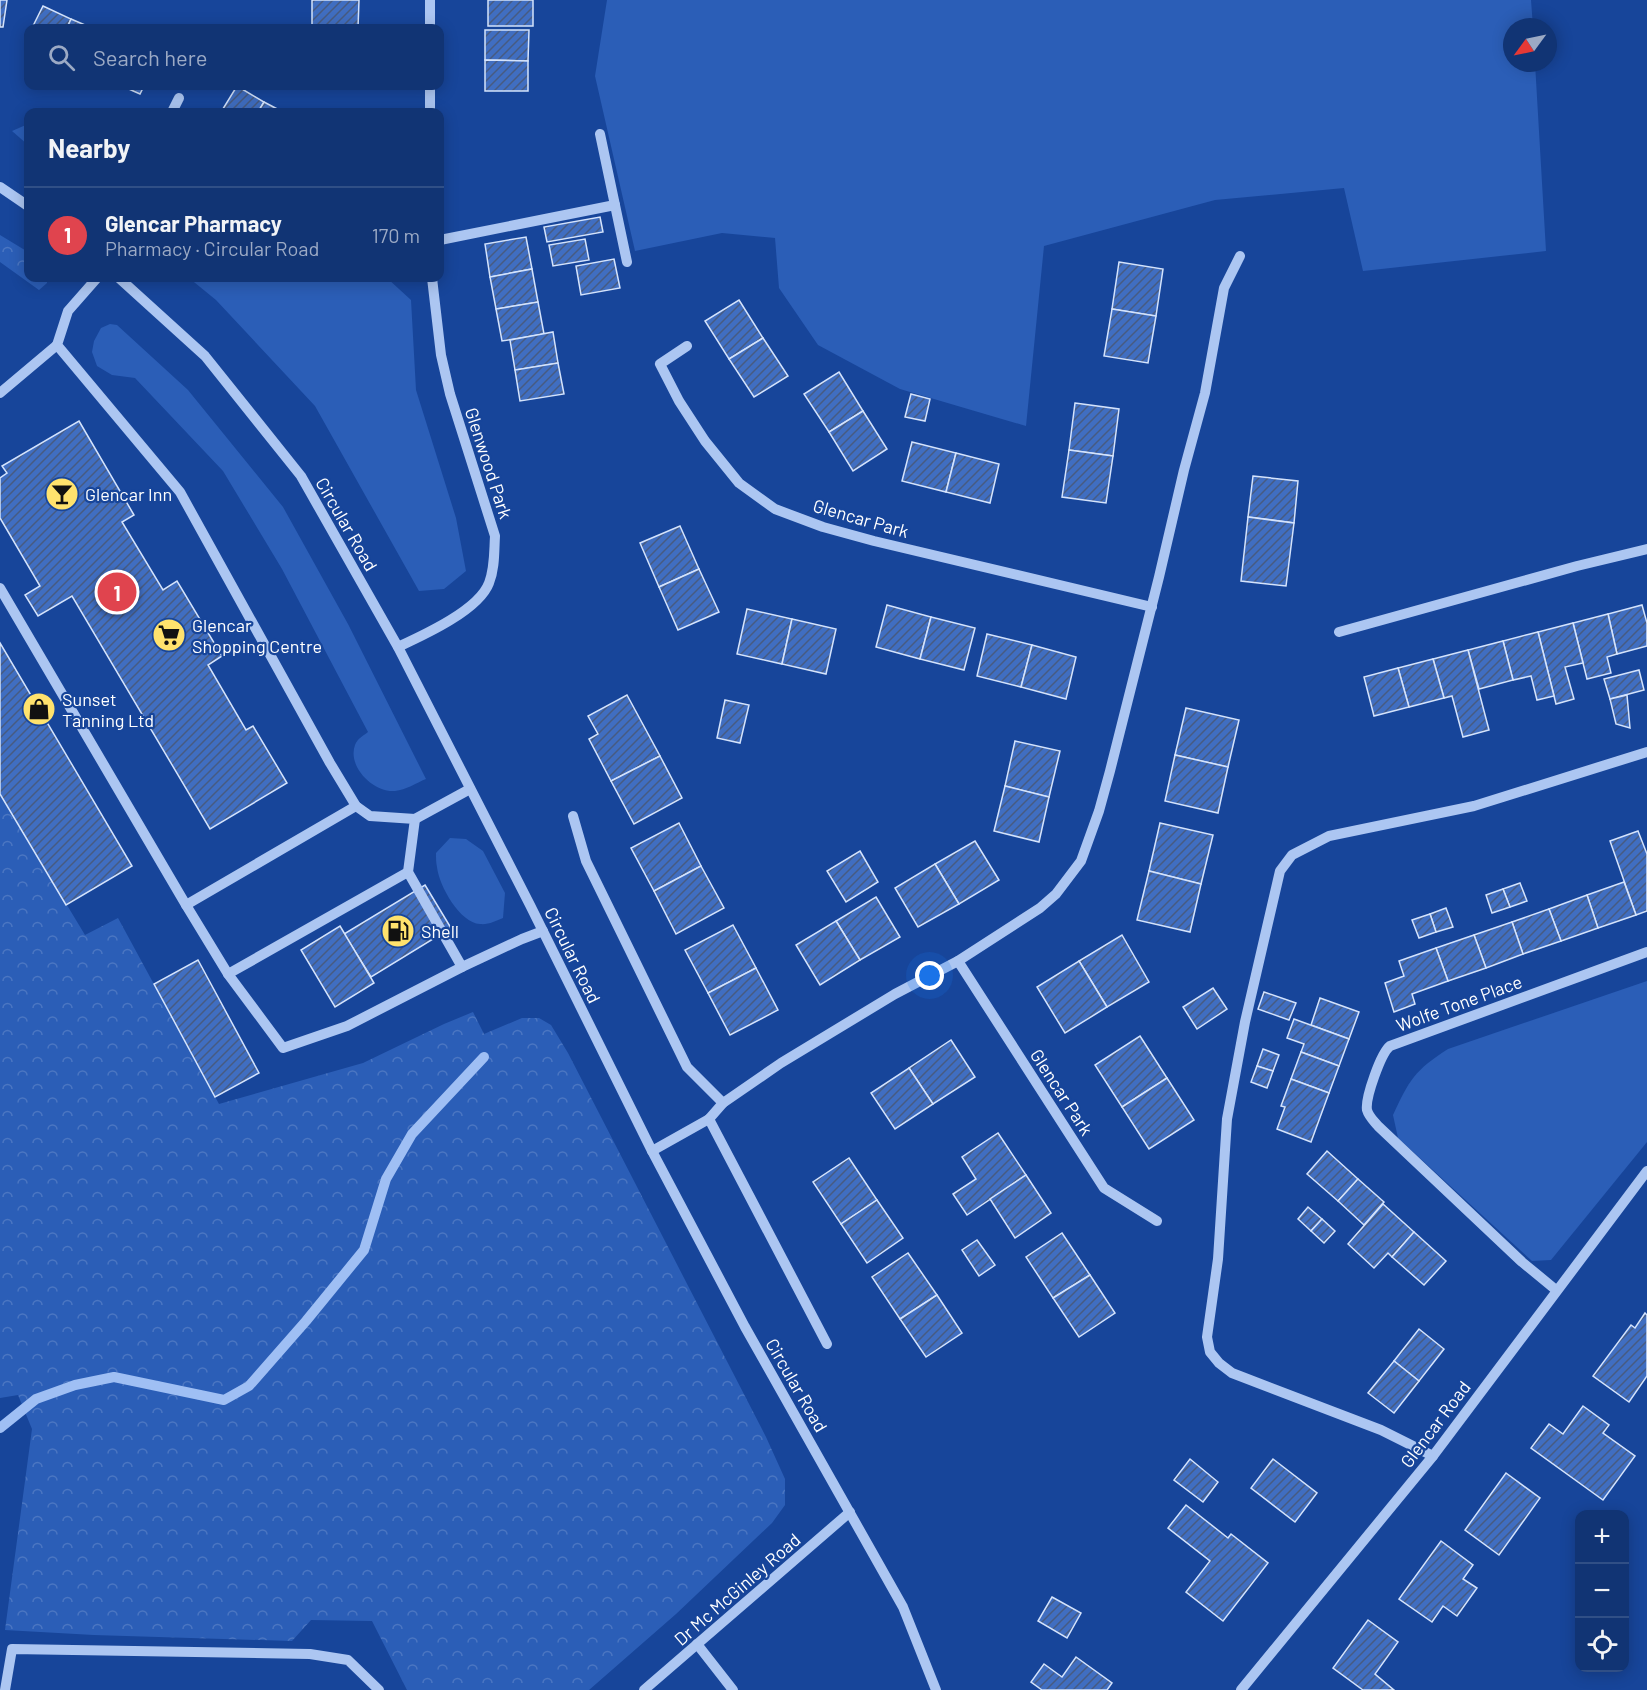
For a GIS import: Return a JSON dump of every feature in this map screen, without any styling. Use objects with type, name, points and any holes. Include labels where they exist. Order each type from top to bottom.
[{"type":"street","points":[[430,0],[430,24]]},
{"type":"street","points":[[430,90],[430,108]]},
{"type":"street","points":[[174,108],[179,98]]},
{"type":"street","points":[[600,134],[627,262]]},
{"type":"street","points":[[0,187],[24,203]]},
{"type":"street","points":[[444,239],[615,205]]},
{"type":"street","points":[[652,1151],[709,1119],[723,1103],[800,1051],[896,994],[958,961],[1040,908],[1056,894],[1081,861],[1107,781],[1152,607],[1184,470],[1205,393],[1224,288],[1240,256]]},
{"type":"street","points":[[0,393],[57,345],[68,311],[93,282]]},
{"type":"street","name":"Circular Road","points":[[123,282],[205,356],[301,476],[398,647],[652,1151],[745,1327],[903,1606],[936,1690]]},
{"type":"street","name":"Glenwood Park","points":[[398,647],[451,619],[476,601],[489,584],[494,560],[495,536],[466,449],[443,364],[433,282]]},
{"type":"street","points":[[57,345],[180,492],[356,806],[370,816],[415,819],[470,789]]},
{"type":"street","name":"Glencar Park","points":[[687,346],[660,364],[679,401],[705,441],[739,483],[775,509],[854,536],[1152,607]]},
{"type":"street","points":[[1339,632],[1647,549]]},
{"type":"street","points":[[0,588],[228,974],[283,1048],[347,1026],[462,967],[543,931]]},
{"type":"street","points":[[1433,1456],[1382,1430],[1232,1373],[1210,1352],[1207,1337],[1218,1259],[1227,1119],[1245,1022],[1280,871],[1292,855],[1329,836],[1474,806],[1647,752]]},
{"type":"street","points":[[186,905],[356,806]]},
{"type":"street","points":[[573,816],[586,861],[687,1067],[723,1103]]},
{"type":"street","points":[[415,819],[408,872],[462,967]]},
{"type":"street","points":[[228,974],[408,872]]},
{"type":"street","name":"Wolfe Tone Place","points":[[1556,1290],[1522,1262],[1378,1126],[1367,1110],[1367,1103],[1383,1054],[1390,1046],[1647,952]]},
{"type":"street","name":"Glencar Park","points":[[958,961],[1104,1188],[1157,1221]]},
{"type":"street","points":[[709,1119],[827,1344]]},
{"type":"street","name":"Glencar Road","points":[[1241,1690],[1433,1456],[1647,1171]]},
{"type":"street","name":"Dr Mc McGinley Road","points":[[644,1690],[850,1512]]},
{"type":"street","points":[[697,1644],[734,1690]]},
{"type":"street","points":[[4,1690],[12,1649],[310,1654],[348,1660],[379,1690]]},
{"type":"green space","points":[[607,0],[1531,0],[1532,18],[1503,18],[1503,72],[1536,72],[1546,251],[1363,271],[1344,188],[1215,200],[1044,246],[1026,426],[900,389],[818,345],[779,288],[775,238],[722,233],[635,251],[595,76]]},
{"type":"green space","points":[[24,126],[24,142],[12,131]]},
{"type":"green space","points":[[0,235],[24,250],[24,279],[0,262]]},
{"type":"green space","points":[[28,282],[47,282],[39,290]]},
{"type":"green space","points":[[194,282],[391,282],[411,300],[416,390],[456,518],[466,571],[444,589],[419,591],[315,406],[216,300]]},
{"type":"green space","points":[[110,324],[117,325],[188,390],[283,507],[348,624],[426,779],[403,789],[387,791],[371,783],[359,770],[355,762],[355,745],[368,732],[282,569],[223,471],[135,378],[112,375],[97,366],[92,352],[94,341],[101,328]]},
{"type":"green space","points":[[0,794],[85,935],[118,918],[219,1104],[363,1063],[473,1012],[484,1034],[522,1018],[539,1018],[551,1025],[568,1053],[766,1437],[785,1479],[785,1505],[772,1523],[676,1614],[589,1690],[407,1690],[372,1621],[311,1620],[292,1641],[5,1630],[32,1429],[18,1395],[0,1398]]},
{"type":"green space","points":[[450,838],[466,839],[483,851],[505,893],[503,918],[486,924],[472,922],[458,911],[446,893],[439,875],[436,853]]},
{"type":"green space","points":[[1647,981],[1647,1142],[1551,1260],[1532,1261],[1398,1138],[1393,1115],[1414,1077],[1428,1063],[1448,1049]]},
{"type":"building","points":[[0,0],[7,0],[3,27],[0,27]]},
{"type":"building","points":[[312,0],[359,0],[358,24],[312,24]]},
{"type":"building","points":[[488,0],[533,0],[533,26],[488,26]]},
{"type":"building","points":[[43,6],[71,19],[69,24],[34,24]]},
{"type":"building","points":[[71,19],[83,24],[69,24]]},
{"type":"building","points":[[485,30],[529,30],[528,61],[485,60]]},
{"type":"building","points":[[485,60],[528,61],[528,91],[485,91]]},
{"type":"building","points":[[235,90],[244,90],[264,102],[260,108],[223,108]]},
{"type":"building","points":[[264,102],[275,108],[260,108]]},
{"type":"building","points":[[600,217],[603,232],[547,242],[544,227]]},
{"type":"building","points":[[526,237],[532,269],[490,277],[485,244]]},
{"type":"building","points":[[585,239],[589,260],[553,266],[549,245]]},
{"type":"building","points":[[614,259],[620,288],[581,295],[576,266]]},
{"type":"building","points":[[1119,262],[1163,269],[1156,316],[1112,309]]},
{"type":"building","points":[[532,269],[538,302],[496,309],[490,277]]},
{"type":"building","points":[[739,300],[763,338],[729,359],[705,321]]},
{"type":"building","points":[[538,302],[544,334],[502,341],[496,309]]},
{"type":"building","points":[[1112,309],[1156,316],[1148,363],[1104,356]]},
{"type":"building","points":[[553,332],[558,363],[515,370],[510,340]]},
{"type":"building","points":[[763,338],[788,376],[754,397],[729,359]]},
{"type":"building","points":[[558,363],[564,394],[520,401],[515,370]]},
{"type":"building","points":[[839,372],[863,411],[829,432],[804,394]]},
{"type":"building","points":[[911,394],[930,399],[925,421],[905,417]]},
{"type":"building","points":[[1075,403],[1119,409],[1113,456],[1069,450]]},
{"type":"building","points":[[863,411],[887,449],[853,471],[829,432]]},
{"type":"building","points":[[79,421],[134,515],[122,522],[163,590],[177,581],[222,656],[208,665],[246,730],[253,726],[287,783],[210,829],[72,596],[38,616],[25,595],[40,586],[0,518],[0,478],[7,473],[2,466]]},
{"type":"building","points":[[912,442],[956,453],[946,492],[902,481]]},
{"type":"building","points":[[1069,450],[1113,456],[1106,503],[1062,497]]},
{"type":"building","points":[[956,453],[999,464],[990,503],[946,492]]},
{"type":"building","points":[[1253,476],[1298,481],[1294,523],[1248,517]]},
{"type":"building","points":[[1248,517],[1294,523],[1286,586],[1241,581]]},
{"type":"building","points":[[680,526],[699,569],[659,587],[640,543]]},
{"type":"building","points":[[699,569],[719,612],[678,630],[659,587]]},
{"type":"building","points":[[887,605],[931,617],[920,659],[876,647]]},
{"type":"building","points":[[1642,605],[1647,623],[1647,646],[1617,654],[1608,614]]},
{"type":"building","points":[[747,609],[792,619],[782,664],[737,654]]},
{"type":"building","points":[[1608,614],[1617,654],[1607,657],[1611,673],[1587,679],[1573,623]]},
{"type":"building","points":[[931,617],[975,628],[964,670],[920,659]]},
{"type":"building","points":[[792,619],[836,629],[826,674],[782,664]]},
{"type":"building","points":[[1573,623],[1583,663],[1565,667],[1574,699],[1556,704],[1538,632]]},
{"type":"building","points":[[1538,632],[1554,696],[1537,700],[1531,676],[1513,680],[1503,641]]},
{"type":"building","points":[[987,634],[1032,645],[1021,687],[977,676]]},
{"type":"building","points":[[1503,641],[1513,680],[1479,689],[1468,650]]},
{"type":"building","points":[[0,643],[132,866],[66,905],[0,794]]},
{"type":"building","points":[[1032,645],[1076,657],[1066,699],[1021,687]]},
{"type":"building","points":[[1468,650],[1489,730],[1463,737],[1452,696],[1444,698],[1433,659]]},
{"type":"building","points":[[1433,659],[1444,698],[1409,707],[1398,668]]},
{"type":"building","points":[[1398,668],[1409,707],[1374,716],[1364,677]]},
{"type":"building","points":[[1639,670],[1644,690],[1610,699],[1604,679]]},
{"type":"building","points":[[627,695],[660,756],[611,781],[589,739],[598,734],[588,716]]},
{"type":"building","points":[[1627,695],[1630,728],[1616,724],[1610,699]]},
{"type":"building","points":[[725,700],[749,705],[740,743],[717,738]]},
{"type":"building","points":[[1186,708],[1239,720],[1228,767],[1175,755]]},
{"type":"building","points":[[1015,741],[1060,751],[1049,797],[1005,786]]},
{"type":"building","points":[[1175,755],[1228,767],[1218,813],[1165,801]]},
{"type":"building","points":[[660,756],[682,798],[634,824],[611,781]]},
{"type":"building","points":[[1005,786],[1049,797],[1039,842],[994,831]]},
{"type":"building","points":[[679,823],[701,866],[654,891],[631,848]]},
{"type":"building","points":[[1160,823],[1213,835],[1201,884],[1149,871]]},
{"type":"building","points":[[1638,831],[1647,854],[1647,911],[1636,915],[1610,841]]},
{"type":"building","points":[[975,841],[999,880],[959,904],[935,864]]},
{"type":"building","points":[[860,851],[878,882],[846,902],[827,871]]},
{"type":"building","points":[[935,864],[959,904],[918,927],[895,888]]},
{"type":"building","points":[[701,866],[724,908],[676,934],[654,891]]},
{"type":"building","points":[[1149,871],[1201,884],[1190,932],[1137,920]]},
{"type":"building","points":[[1624,882],[1636,915],[1598,928],[1587,895]]},
{"type":"building","points":[[1520,883],[1527,901],[1510,907],[1503,889]]},
{"type":"building","name":"Shell","points":[[425,885],[451,928],[371,977],[344,934]]},
{"type":"building","points":[[1503,889],[1510,907],[1492,913],[1486,895]]},
{"type":"building","points":[[1587,895],[1598,928],[1561,941],[1549,909]]},
{"type":"building","points":[[876,897],[900,937],[860,960],[836,921]]},
{"type":"building","points":[[1446,908],[1453,927],[1436,932],[1430,914]]},
{"type":"building","points":[[1549,909],[1561,941],[1523,954],[1512,922]]},
{"type":"building","points":[[1430,914],[1436,932],[1419,938],[1412,920]]},
{"type":"building","points":[[836,921],[860,960],[820,985],[796,945]]},
{"type":"building","points":[[1512,922],[1523,954],[1486,968],[1474,935]]},
{"type":"building","points":[[733,925],[756,968],[708,993],[685,950]]},
{"type":"building","points":[[340,926],[374,983],[335,1007],[301,950]]},
{"type":"building","points":[[1122,935],[1149,982],[1107,1007],[1079,961]]},
{"type":"building","points":[[1474,935],[1486,968],[1448,981],[1436,948]]},
{"type":"building","points":[[1436,948],[1448,981],[1412,994],[1415,1004],[1394,1012],[1385,983],[1404,976],[1399,961]]},
{"type":"building","points":[[198,960],[259,1073],[215,1097],[154,984]]},
{"type":"building","points":[[1079,961],[1107,1007],[1065,1033],[1037,987]]},
{"type":"building","points":[[756,968],[778,1010],[730,1035],[708,993]]},
{"type":"building","points":[[1213,988],[1227,1009],[1197,1029],[1183,1007]]},
{"type":"building","points":[[1264,992],[1296,1003],[1289,1020],[1258,1009]]},
{"type":"building","points":[[1320,998],[1359,1012],[1349,1039],[1311,1025]]},
{"type":"building","points":[[1294,1019],[1349,1039],[1339,1066],[1301,1052],[1304,1044],[1287,1038]]},
{"type":"building","points":[[1140,1036],[1167,1078],[1122,1107],[1095,1065]]},
{"type":"building","points":[[951,1040],[975,1077],[933,1104],[909,1068]]},
{"type":"building","points":[[1263,1049],[1279,1055],[1273,1071],[1257,1066]]},
{"type":"building","points":[[1301,1052],[1339,1066],[1329,1093],[1291,1079]]},
{"type":"building","points":[[1257,1066],[1273,1071],[1267,1088],[1251,1082]]},
{"type":"building","points":[[909,1068],[933,1104],[895,1129],[871,1093]]},
{"type":"building","points":[[1167,1078],[1194,1120],[1149,1149],[1122,1107]]},
{"type":"building","points":[[1291,1079],[1329,1093],[1311,1142],[1277,1129],[1285,1107],[1281,1106]]},
{"type":"building","points":[[998,1133],[1026,1175],[967,1215],[953,1194],[976,1179],[962,1157]]},
{"type":"building","points":[[1327,1151],[1358,1179],[1338,1201],[1307,1174]]},
{"type":"building","points":[[849,1158],[877,1200],[841,1224],[813,1182]]},
{"type":"building","points":[[1026,1175],[1051,1213],[1015,1238],[990,1199]]},
{"type":"building","points":[[1358,1179],[1384,1202],[1364,1225],[1338,1201]]},
{"type":"building","points":[[877,1200],[903,1238],[867,1263],[841,1224]]},
{"type":"building","points":[[1383,1204],[1414,1232],[1392,1257],[1388,1253],[1374,1268],[1348,1244]]},
{"type":"building","points":[[1308,1207],[1322,1219],[1311,1231],[1298,1219]]},
{"type":"building","points":[[1322,1219],[1335,1231],[1324,1243],[1311,1231]]},
{"type":"building","points":[[1414,1232],[1446,1261],[1424,1285],[1392,1257]]},
{"type":"building","points":[[1062,1233],[1090,1275],[1053,1298],[1026,1257]]},
{"type":"building","points":[[977,1240],[995,1265],[979,1276],[962,1250]]},
{"type":"building","points":[[908,1253],[937,1295],[900,1319],[872,1277]]},
{"type":"building","points":[[1090,1275],[1115,1313],[1079,1337],[1053,1298]]},
{"type":"building","points":[[937,1295],[962,1333],[926,1357],[900,1319]]},
{"type":"building","points":[[1645,1313],[1647,1315],[1647,1376],[1629,1402],[1593,1376],[1631,1325],[1635,1328]]},
{"type":"building","points":[[1419,1329],[1444,1349],[1419,1381],[1394,1361]]},
{"type":"building","points":[[1394,1361],[1419,1381],[1394,1413],[1368,1393]]},
{"type":"building","points":[[1583,1406],[1609,1425],[1603,1433],[1635,1456],[1603,1500],[1531,1448],[1549,1424],[1563,1434]]},
{"type":"building","points":[[1190,1459],[1218,1482],[1203,1502],[1174,1480]]},
{"type":"building","points":[[1273,1459],[1317,1493],[1295,1522],[1251,1488]]},
{"type":"building","points":[[1506,1473],[1540,1498],[1499,1555],[1465,1530]]},
{"type":"building","points":[[1186,1505],[1228,1538],[1231,1534],[1268,1563],[1223,1621],[1186,1592],[1210,1561],[1168,1528]]},
{"type":"building","points":[[1441,1541],[1473,1565],[1463,1579],[1477,1588],[1457,1616],[1443,1606],[1432,1622],[1399,1599]]},
{"type":"building","points":[[1052,1597],[1081,1613],[1067,1638],[1038,1621]]},
{"type":"building","points":[[1368,1620],[1398,1642],[1375,1674],[1394,1690],[1363,1690],[1333,1668]]},
{"type":"building","points":[[1076,1657],[1112,1683],[1107,1690],[1042,1690],[1031,1682],[1044,1664],[1062,1677]]},
{"type":"waterway","points":[[0,1428],[36,1399],[75,1385],[114,1377],[224,1400],[249,1386],[364,1250],[386,1179],[412,1134],[484,1057]]},
{"type":"place","name":"Glencar Inn","points":[[62,494]]},
{"type":"place","name":"Glencar Pharmacy","points":[[117,592]]},
{"type":"place","name":"Glencar Shopping Centre","points":[[169,635]]},
{"type":"place","name":"Sunset Tanning Ltd","points":[[39,709]]},
{"type":"place","name":"Shell","points":[[398,931]]}]
